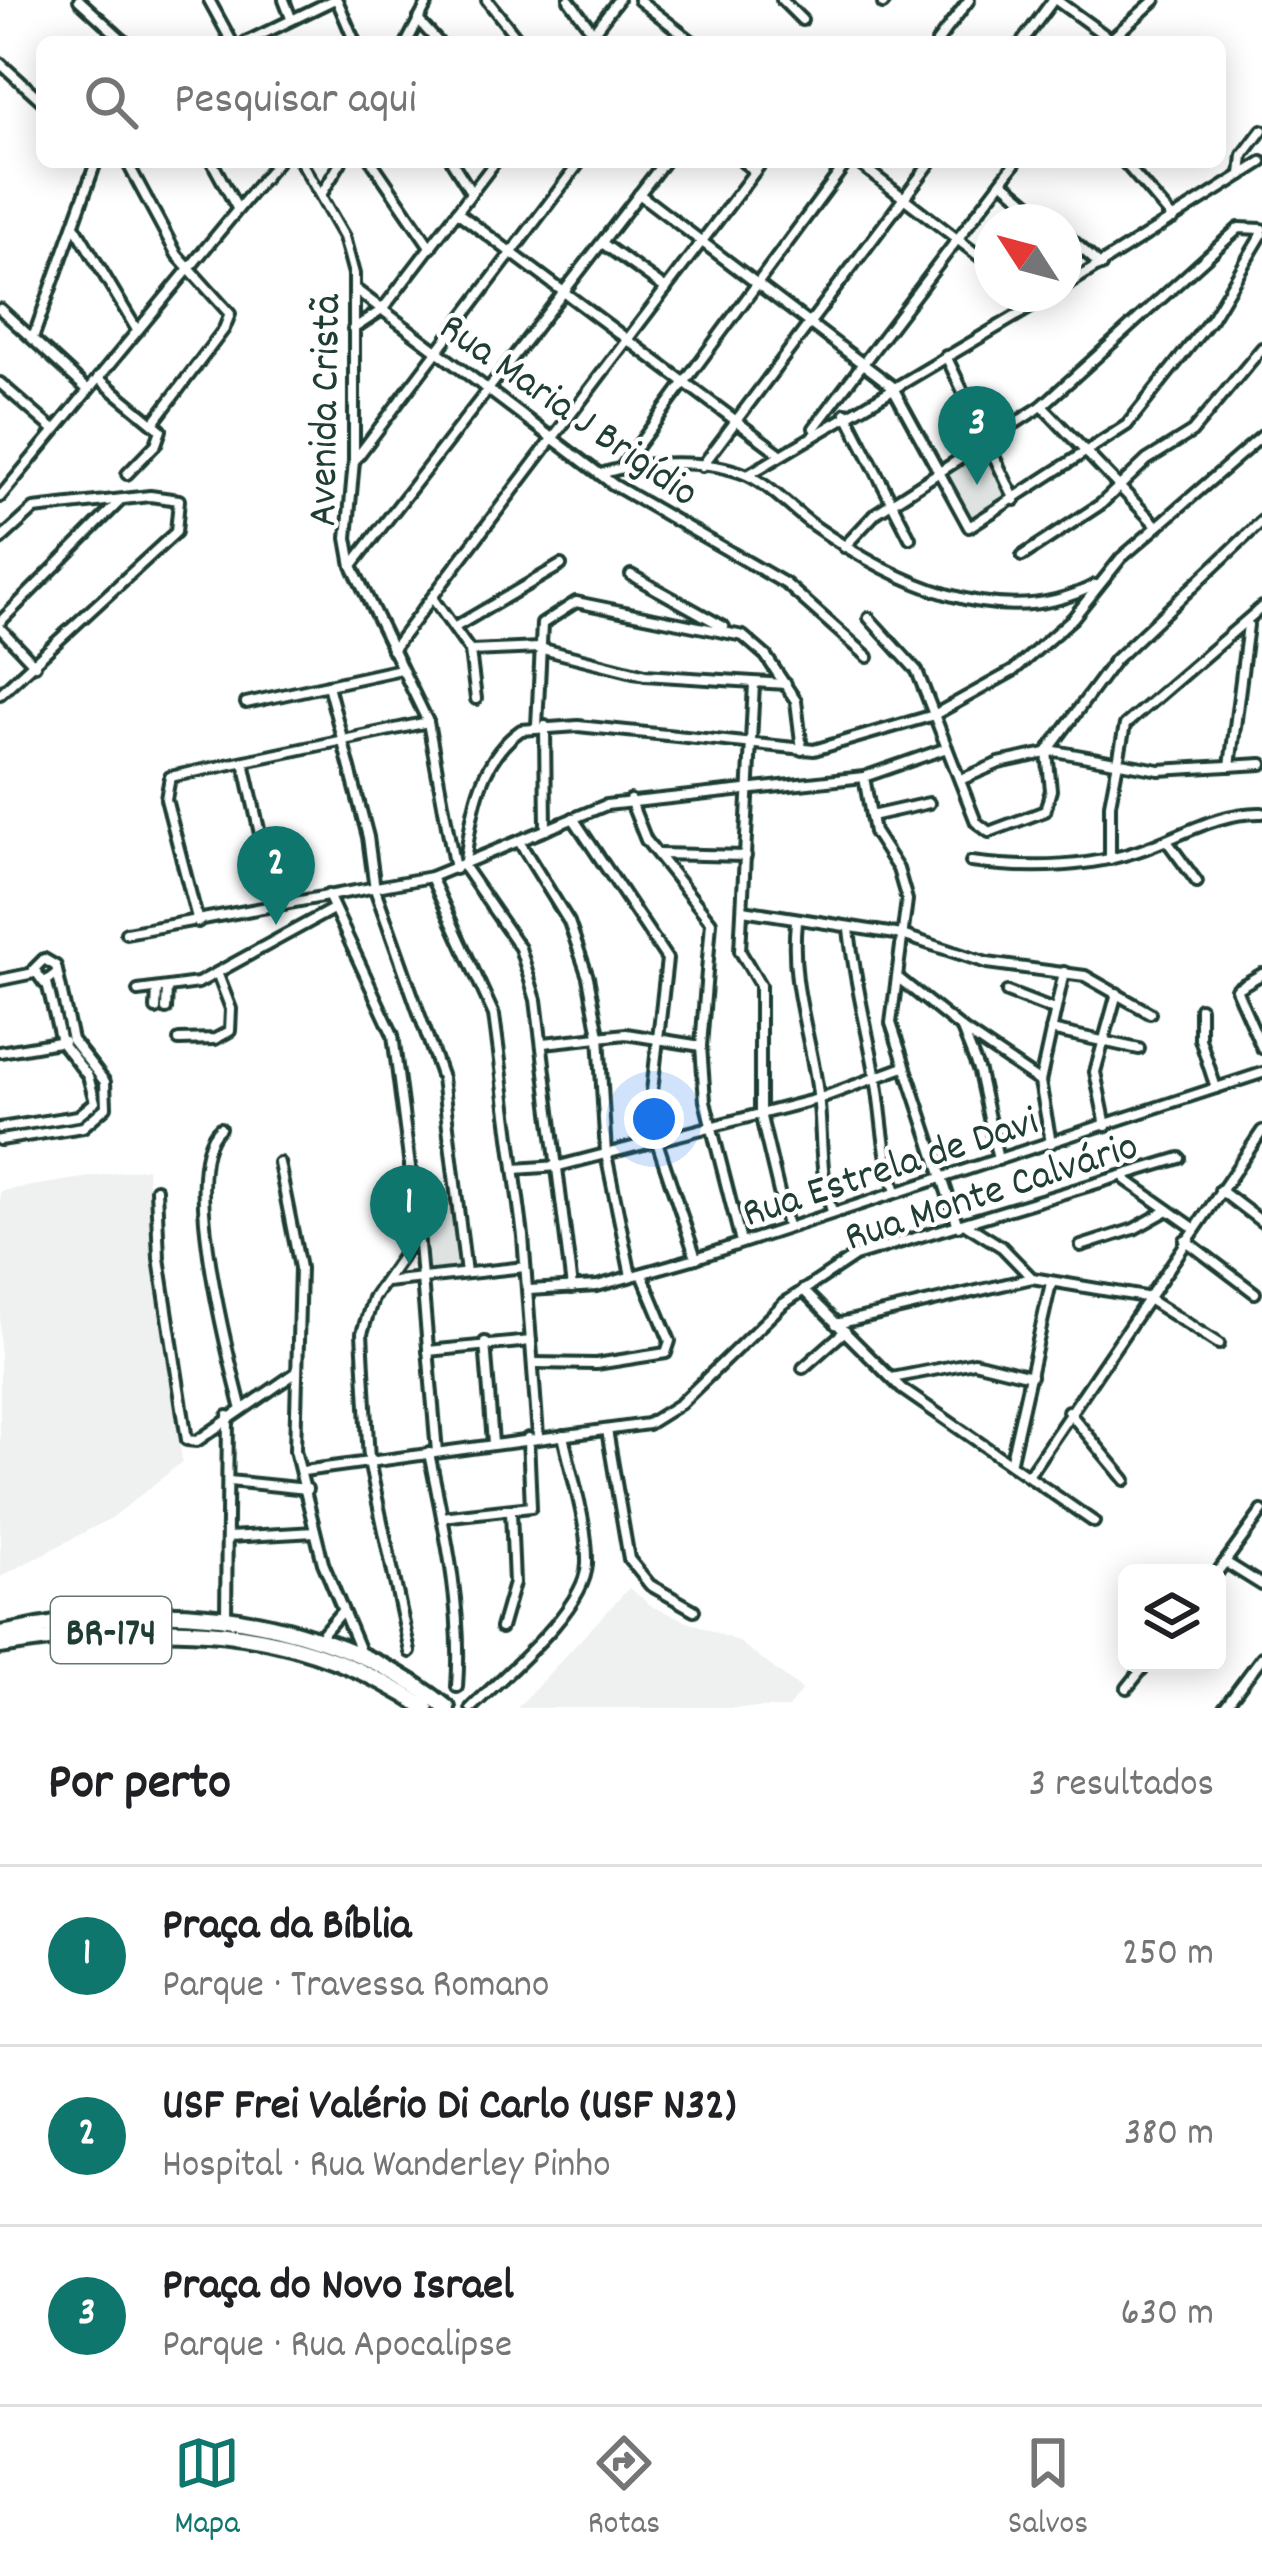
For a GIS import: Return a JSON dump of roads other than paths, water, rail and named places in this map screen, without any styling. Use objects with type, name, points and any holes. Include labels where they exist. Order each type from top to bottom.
[{"type":"highway","name":"BR-174","points":[[0,1634],[132,1614],[226,1618],[317,1640],[362,1657],[447,1708]]},
{"type":"highway","name":"BR-174","points":[[0,1646],[141,1627],[223,1630],[326,1657],[426,1708]]},
{"type":"street","points":[[79,0],[118,36]]},
{"type":"street","points":[[209,0],[229,36]]},
{"type":"street","points":[[284,0],[291,18]]},
{"type":"street","points":[[257,36],[335,0],[352,36]]},
{"type":"street","points":[[410,36],[430,0]]},
{"type":"street","points":[[487,0],[515,36]]},
{"type":"street","points":[[569,0],[593,33]]},
{"type":"street","points":[[591,36],[618,0]]},
{"type":"street","points":[[639,0],[685,36]]},
{"type":"street","points":[[782,0],[802,20]]},
{"type":"street","points":[[942,36],[969,0]]},
{"type":"street","points":[[1115,36],[1155,0]]},
{"type":"street","points":[[1028,36],[1060,1],[1103,36]]},
{"type":"street","points":[[418,20],[433,36]]},
{"type":"street","points":[[674,36],[678,31]]},
{"type":"street","points":[[0,63],[36,96]]},
{"type":"street","points":[[1241,175],[1243,155],[1262,130]]},
{"type":"street","points":[[1082,277],[1262,162]]},
{"type":"street","points":[[33,338],[94,168]]},
{"type":"street","points":[[130,168],[188,267],[226,308],[229,320],[154,422]]},
{"type":"street","points":[[215,168],[237,208]]},
{"type":"street","points":[[0,496],[272,168]]},
{"type":"street","name":"Avenida Cristã","points":[[305,168],[344,237],[355,289],[354,461],[346,538],[352,566],[428,722],[460,868]]},
{"type":"street","points":[[321,195],[337,168]]},
{"type":"street","points":[[376,168],[431,248]]},
{"type":"street","points":[[456,168],[471,192]]},
{"type":"street","points":[[352,330],[382,310],[490,168]]},
{"type":"street","points":[[354,461],[575,168]]},
{"type":"street","points":[[352,566],[659,168]]},
{"type":"street","points":[[751,168],[755,171]]},
{"type":"street","points":[[392,650],[757,168]]},
{"type":"street","points":[[622,467],[842,168]]},
{"type":"street","points":[[864,168],[974,251]]},
{"type":"street","points":[[701,467],[926,168]]},
{"type":"street","points":[[810,434],[1012,168]]},
{"type":"street","points":[[1129,168],[1173,219]]},
{"type":"street","points":[[1002,181],[1029,204]]},
{"type":"street","points":[[639,194],[892,386],[938,475],[965,525],[976,525],[1127,425],[1190,349],[1262,231],[1239,228],[1042,406],[990,442],[938,475],[892,503],[844,547]]},
{"type":"street","points":[[457,212],[779,453]]},
{"type":"street","points":[[76,228],[137,330]]},
{"type":"street","points":[[602,243],[666,289]]},
{"type":"street","points":[[1082,249],[1101,266]]},
{"type":"street","name":"Rua Maria J Brigídio","points":[[355,289],[601,474],[786,584],[868,657]]},
{"type":"street","points":[[0,309],[88,390]]},
{"type":"street","points":[[748,475],[1022,312]]},
{"type":"street","points":[[1022,556],[1091,511],[1202,423],[1262,348]]},
{"type":"street","points":[[946,356],[1015,500]]},
{"type":"street","points":[[98,378],[161,430],[160,438],[127,474]]},
{"type":"street","points":[[0,383],[54,430]]},
{"type":"street","points":[[1042,406],[1157,526]]},
{"type":"street","points":[[846,413],[910,538]]},
{"type":"street","points":[[572,1288],[544,1043],[520,948],[460,868],[488,768],[510,738],[541,727],[802,750],[846,744],[934,715],[1012,671],[1073,617],[1096,585],[1157,526],[1260,444]]},
{"type":"street","points":[[601,474],[622,467],[701,467],[748,475],[844,547],[893,577],[997,603],[1045,606],[1096,585]]},
{"type":"street","points":[[0,540],[34,509],[168,495],[179,500],[176,532],[0,694]]},
{"type":"street","points":[[35,665],[0,625],[122,499]]},
{"type":"street","points":[[868,618],[909,658],[980,828],[995,831],[1048,807],[1047,752],[1115,660],[1262,521]]},
{"type":"street","points":[[457,626],[561,565]]},
{"type":"street","points":[[631,575],[757,646],[787,684],[800,715],[802,750]]},
{"type":"street","points":[[433,599],[457,626],[470,651],[476,699]]},
{"type":"street","points":[[546,830],[539,648],[544,620],[576,602],[634,617],[727,629]]},
{"type":"street","points":[[1110,859],[1116,764],[1130,718],[1262,607]]},
{"type":"street","points":[[1230,766],[1248,623]]},
{"type":"street","points":[[470,651],[539,648],[646,675],[787,684]]},
{"type":"street","points":[[246,703],[401,669]]},
{"type":"street","points":[[754,684],[740,951],[762,1001],[760,1113],[787,1226]]},
{"type":"street","points":[[328,685],[375,889],[442,1078],[466,1274]]},
{"type":"street","points":[[198,922],[166,800],[170,778],[428,722]]},
{"type":"street","points":[[126,933],[431,877],[629,800],[864,777],[947,748]]},
{"type":"street","points":[[960,780],[1047,752],[1160,770],[1262,764]]},
{"type":"street","points":[[244,762],[276,906]]},
{"type":"street","points":[[864,777],[871,816],[904,888],[891,1023],[940,1177],[962,1225],[1002,1247],[1032,1278]]},
{"type":"street","points":[[629,800],[657,854],[711,922],[701,1046],[708,1127],[740,1242]]},
{"type":"street","points":[[871,816],[929,803]]},
{"type":"street","points":[[971,862],[1051,866],[1110,859],[1167,841],[1218,817],[1262,813]]},
{"type":"street","points":[[574,818],[667,959],[649,1118],[696,1258]]},
{"type":"street","points":[[1167,841],[1197,882]]},
{"type":"street","points":[[520,844],[569,922],[588,977],[599,1035],[606,1154],[636,1275],[670,1342],[666,1353],[596,1364],[534,1363]]},
{"type":"street","points":[[657,854],[746,856]]},
{"type":"street","points":[[431,877],[494,1015],[534,1363],[533,1497],[527,1510],[442,1517]]},
{"type":"street","points":[[328,895],[393,1036],[423,1280],[433,1453],[460,1650],[457,1687]]},
{"type":"street","points":[[138,991],[218,975],[242,956],[333,909]]},
{"type":"street","points":[[743,910],[796,922],[902,935],[987,963],[1064,972],[1117,993],[1150,1013]]},
{"type":"street","points":[[796,922],[794,983],[818,1100],[823,1183],[832,1211]]},
{"type":"street","points":[[849,928],[855,992],[876,1079],[882,1144],[896,1191]]},
{"type":"street","points":[[0,1140],[83,1127],[106,1107],[104,1082],[66,1041],[57,973],[48,959],[38,963],[34,973]]},
{"type":"street","points":[[1051,1143],[1040,1082],[1064,972]]},
{"type":"street","points":[[0,980],[34,973],[47,983],[66,1041],[88,1076],[95,1102],[78,1116],[0,1129]]},
{"type":"street","points":[[47,983],[57,973]]},
{"type":"street","points":[[1262,974],[1239,984],[1241,1001],[1262,1048]]},
{"type":"street","points":[[179,1040],[222,1037],[232,1021],[218,975]]},
{"type":"street","points":[[897,977],[1040,1082]]},
{"type":"street","points":[[161,1009],[162,989]]},
{"type":"street","points":[[1007,992],[1054,1010]]},
{"type":"street","points":[[1106,1126],[1095,1083],[1117,993]]},
{"type":"street","points":[[1200,1008],[1200,1039],[1216,1088]]},
{"type":"street","points":[[962,1029],[979,1072],[998,1160]]},
{"type":"street","points":[[1051,1030],[1139,1049]]},
{"type":"street","points":[[544,1043],[599,1035],[656,1035],[701,1046]]},
{"type":"street","points":[[0,1052],[66,1041]]},
{"type":"street","points":[[514,1169],[559,1166],[818,1100],[904,1067]]},
{"type":"street","name":"Rua Estrela de Davi","points":[[529,1290],[572,1288],[696,1258],[1262,1072]]},
{"type":"street","points":[[220,1128],[207,1150],[208,1262],[241,1406]]},
{"type":"street","points":[[1030,1473],[1262,1131]]},
{"type":"street","name":"Rua Monte Calvário","points":[[303,1472],[493,1442],[607,1430],[665,1417],[803,1290],[855,1256],[1125,1179],[1180,1158]]},
{"type":"street","points":[[279,1162],[300,1268],[293,1439],[315,1532],[362,1657]]},
{"type":"street","points":[[1125,1179],[1194,1228]]},
{"type":"street","points":[[156,1189],[159,1258],[184,1436],[197,1441],[241,1406],[294,1374]]},
{"type":"street","points":[[1220,1190],[1262,1222]]},
{"type":"street","points":[[1081,1246],[1134,1229],[1168,1210]]},
{"type":"street","points":[[410,1652],[370,1461],[362,1334],[417,1222]]},
{"type":"street","points":[[1186,1240],[1255,1293]]},
{"type":"street","points":[[384,1282],[525,1267]]},
{"type":"street","points":[[802,1367],[841,1327],[1032,1278],[1145,1298],[1220,1344]]},
{"type":"street","points":[[1012,1460],[1051,1283]]},
{"type":"street","points":[[803,1290],[890,1378],[1094,1522]]},
{"type":"street","points":[[428,1352],[485,1342],[532,1341]]},
{"type":"street","points":[[485,1342],[493,1442]]},
{"type":"street","points":[[890,1378],[974,1362],[1031,1376]]},
{"type":"street","points":[[1068,1411],[1126,1480]]},
{"type":"street","points":[[226,1618],[228,1415]]},
{"type":"street","points":[[607,1430],[629,1559],[650,1585],[694,1610]]},
{"type":"street","points":[[471,1708],[547,1632],[584,1581],[585,1545],[563,1435]]},
{"type":"street","points":[[229,1481],[308,1489]]},
{"type":"street","points":[[1262,1511],[1225,1562],[1262,1586]]},
{"type":"street","points":[[501,1628],[514,1582],[511,1512]]},
{"type":"street","points":[[228,1537],[315,1532]]},
{"type":"street","points":[[317,1640],[342,1611]]},
{"type":"street","points":[[1224,1708],[1262,1657]]},
{"type":"street","points":[[1127,1688],[1140,1672]]},
{"type":"place","name":"Praça do Novo Israel","points":[[977,485]]},
{"type":"place","name":"USF Frei Valério Di Carlo (USF N32)","points":[[276,925]]},
{"type":"place","name":"Praça da Bíblia","points":[[409,1264]]}]
